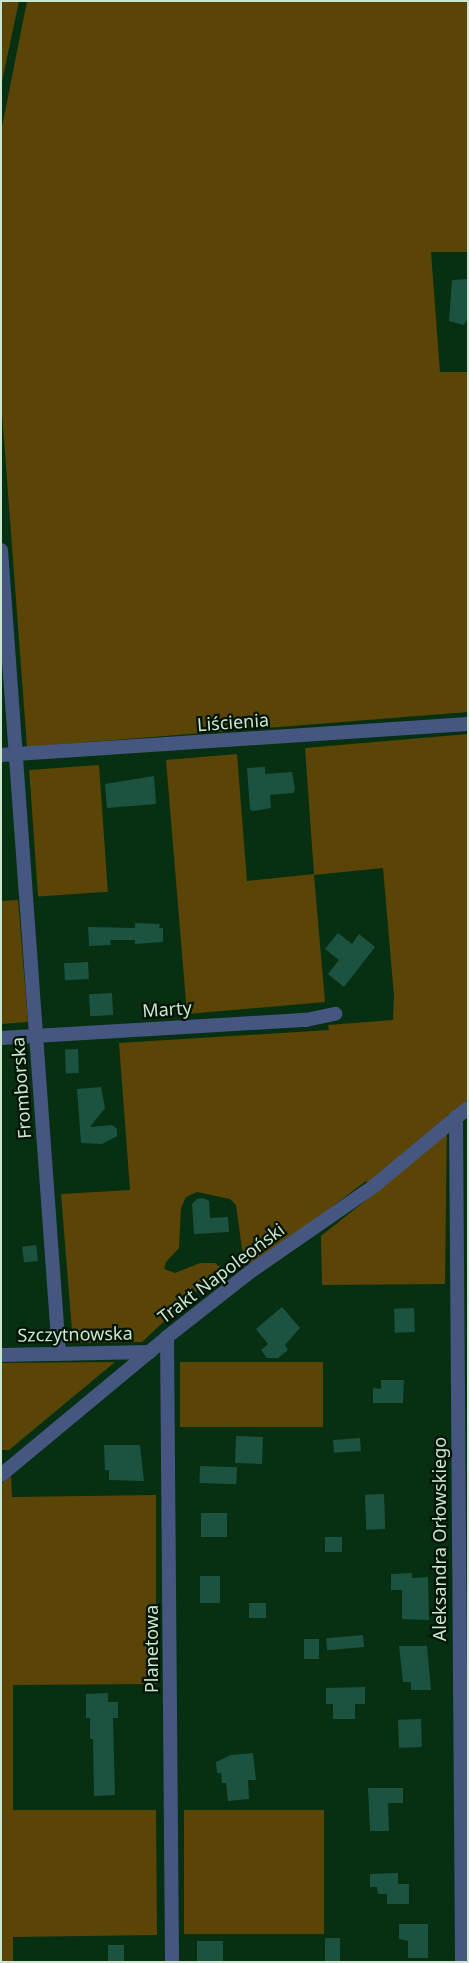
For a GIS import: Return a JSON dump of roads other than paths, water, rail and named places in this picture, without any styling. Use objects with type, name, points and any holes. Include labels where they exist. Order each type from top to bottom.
[{"type":"street","name":"Fromborska","points":[[1,550],[59,1354]]},
{"type":"street","name":"Liścienia","points":[[1,755],[468,724]]},
{"type":"street","name":"Marty","points":[[1,1038],[306,1020],[335,1014]]},
{"type":"street","name":"Trakt Napoleoński","points":[[1,1474],[167,1337],[250,1272],[374,1186],[462,1112]]},
{"type":"street","name":"Aleksandra Orłowskiego","points":[[462,1112],[462,1962]]},
{"type":"street","name":"Planetowa","points":[[167,1337],[172,1962]]},
{"type":"street","name":"Szczytnowska","points":[[1,1354],[150,1352]]}]
